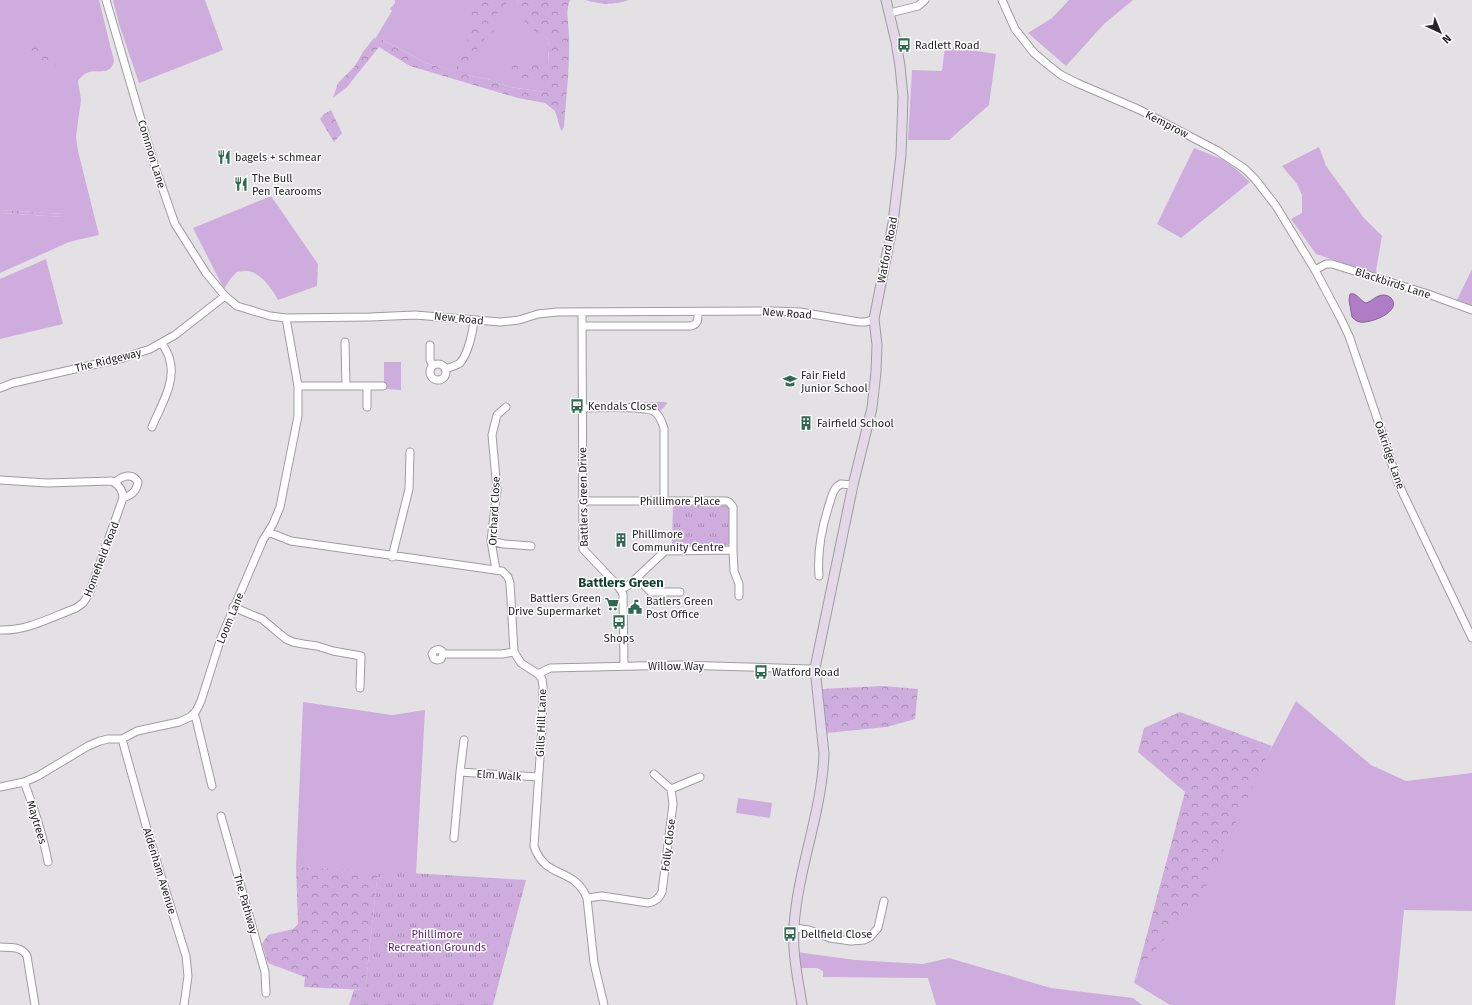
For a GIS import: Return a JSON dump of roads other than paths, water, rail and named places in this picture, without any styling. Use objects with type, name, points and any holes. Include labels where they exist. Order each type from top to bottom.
[{"type":"main road","points":[[886,0],[890,13]]},
{"type":"main road","name":"Watford Road","points":[[802,1005],[794,951],[794,928],[824,765],[823,740],[815,668],[853,485],[869,422],[874,393],[877,345],[874,319],[893,223],[902,135],[903,97],[900,66],[890,13]]},
{"type":"street","name":"Common Lane","points":[[106,0],[154,164],[175,224],[206,273],[225,296]]},
{"type":"street","points":[[890,13],[918,6],[925,0]]},
{"type":"street","name":"Kemprow","points":[[1002,0],[1013,24],[1025,43],[1034,53],[1061,75],[1077,84],[1140,110],[1170,125],[1218,150],[1245,169],[1255,179],[1276,206],[1315,270]]},
{"type":"street","name":"Blackbirds Lane","points":[[1315,270],[1326,264],[1332,264],[1428,294],[1472,310]]},
{"type":"street","name":"Oakridge Lane","points":[[1315,270],[1332,300],[1348,336],[1398,483],[1472,638]]},
{"type":"street","name":"New Road","points":[[225,296],[243,308],[270,316],[286,318],[415,315],[474,320],[510,321],[547,313],[773,311],[800,312],[859,322],[866,322],[874,319]]},
{"type":"street","name":"The Ridgeway","points":[[0,388],[13,383],[123,358],[162,343],[175,335],[225,296]]},
{"type":"street","name":"Battlers Green Drive","points":[[582,312],[583,549],[621,590]]},
{"type":"street","points":[[582,326],[691,326],[695,325],[698,320],[698,312]]},
{"type":"street","name":"Loom Lane","points":[[194,715],[201,701],[221,638],[263,540],[274,524],[280,507],[298,416],[298,386],[286,318]]},
{"type":"street","points":[[445,369],[456,365],[462,360],[470,340],[474,320]]},
{"type":"street","points":[[345,342],[346,386]]},
{"type":"street","points":[[152,427],[169,387],[171,378],[170,361],[162,343]]},
{"type":"street","points":[[430,345],[430,360],[433,366],[430,373],[432,378],[436,380],[443,378],[446,374],[445,369],[441,365],[433,366]]},
{"type":"street","points":[[298,386],[383,386]]},
{"type":"street","points":[[367,387],[367,407]]},
{"type":"street","name":"Orchard Close","points":[[496,570],[491,541],[497,490],[492,435],[498,415],[506,407]]},
{"type":"street","points":[[582,408],[644,408],[655,412],[660,417],[664,428],[664,501]]},
{"type":"street","points":[[392,556],[409,489],[410,452]]},
{"type":"street","name":"Homefield Road","points":[[0,480],[42,483],[115,482],[122,476],[133,476],[138,482],[132,496],[123,498],[89,594],[83,603],[76,608],[26,627],[15,630],[0,630]]},
{"type":"street","points":[[115,482],[121,488],[123,498]]},
{"type":"street","points":[[819,576],[818,565],[823,522],[835,489],[841,484],[853,485]]},
{"type":"street","name":"Phillimore Place","points":[[582,501],[729,502],[733,507],[734,571],[739,584],[739,596]]},
{"type":"street","points":[[268,532],[291,541],[496,570],[505,573],[510,582],[514,652],[502,654],[443,654]]},
{"type":"street","points":[[491,541],[504,544],[531,546]]},
{"type":"street","points":[[624,666],[624,598],[621,590],[637,578],[665,551],[733,550]]},
{"type":"street","points":[[637,578],[651,592],[680,592]]},
{"type":"street","points":[[234,607],[262,619],[286,639],[293,642],[361,656],[360,688]]},
{"type":"street","name":"Gills Hill Lane","points":[[514,652],[521,663],[538,674],[542,679],[543,687],[542,728],[534,840],[536,853],[546,866],[574,880],[584,890],[587,898],[594,964],[604,1005]]},
{"type":"street","name":"Willow Way","points":[[538,674],[550,668],[624,666],[680,665],[815,668]]},
{"type":"street","points":[[0,787],[24,782],[38,776],[88,746],[108,739],[122,739],[137,731],[179,722],[194,715],[212,786]]},
{"type":"street","name":"Aldenham Avenue","points":[[122,739],[150,840],[186,956],[188,976],[184,1005]]},
{"type":"street","name":"Elm Walk","points":[[454,838],[464,740]]},
{"type":"street","name":"Elm Walk","points":[[460,772],[538,777]]},
{"type":"street","points":[[654,774],[671,789],[700,777]]},
{"type":"street","name":"Maytrees","points":[[24,782],[39,825],[48,862]]},
{"type":"street","name":"Folly Close","points":[[587,898],[602,896],[648,903],[656,900],[662,892],[673,804],[671,789]]},
{"type":"street","name":"The Pathway","points":[[222,816],[265,972],[266,993]]},
{"type":"street","points":[[794,928],[809,930],[830,938],[851,941],[864,940],[870,937],[878,928],[884,901]]},
{"type":"street","points":[[0,947],[21,949],[25,951],[35,1005]]},
{"type":"place","name":"Radlett Road","points":[[904,45]]},
{"type":"place","name":"bagels + schmear","points":[[224,157]]},
{"type":"place","name":"The Bull Pen Tearooms","points":[[241,184]]},
{"type":"place","name":"Fair Field Junior School","points":[[790,381]]},
{"type":"place","name":"Kendals Close","points":[[577,406]]},
{"type":"place","name":"Fairfield School","points":[[806,423]]},
{"type":"place","name":"Phillimore Community Centre","points":[[621,540]]},
{"type":"place","name":"Battlers Green Drive Supermarket","points":[[612,604]]},
{"type":"place","name":"Batlers Green Post Office","points":[[635,607]]},
{"type":"place","name":"Shops","points":[[619,622]]},
{"type":"place","name":"Watford Road","points":[[761,672]]},
{"type":"place","name":"Dellfield Close","points":[[790,934]]},
{"type":"district","name":"Battlers Green","points":[[621,582]]},
{"type":"park label","name":"Phillimore Recreation Grounds","points":[[437,940]]}]
